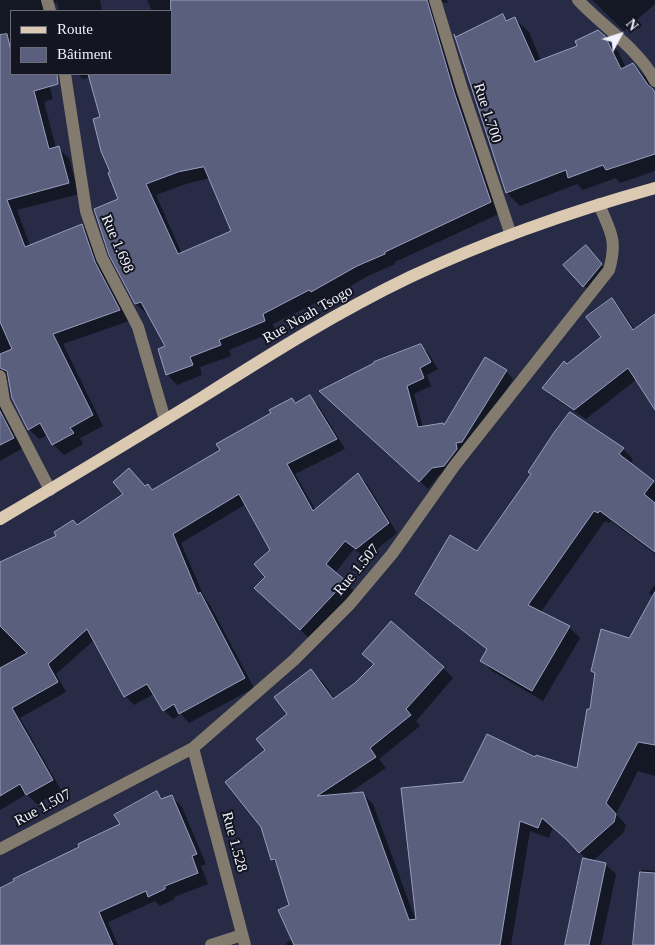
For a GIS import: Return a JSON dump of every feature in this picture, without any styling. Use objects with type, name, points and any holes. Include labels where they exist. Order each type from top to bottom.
[{"type":"main road","name":"Rue Noah Tsogo","points":[[0,518],[50,490],[315,328],[411,277],[511,235],[599,204],[655,188]]},
{"type":"street","name":"Rue 1.700","points":[[435,0],[462,89],[511,235]]},
{"type":"street","points":[[578,0],[627,46],[651,72],[655,81]]},
{"type":"street","name":"Rue 1.698","points":[[65,75],[86,211],[102,258],[138,327],[165,420]]},
{"type":"street","name":"Rue 1.507","points":[[0,849],[193,748],[294,660],[350,604],[392,554],[455,465],[609,270],[614,253],[613,237],[599,204]]},
{"type":"street","points":[[0,376],[4,401],[50,490]]},
{"type":"street","name":"Rue 1.528","points":[[193,748],[243,940]]},
{"type":"street","points":[[211,945],[243,940]]},
{"type":"building","points":[[171,0],[427,0],[454,92],[491,202],[385,252],[385,254],[357,266],[311,292],[309,290],[263,314],[265,321],[219,340],[221,345],[190,357],[193,365],[166,375],[158,349],[165,346],[141,302],[135,304],[109,255],[94,209],[118,199],[101,151],[93,119],[100,117],[88,75],[172,75]],"holes":[[[204,167],[231,231],[178,254],[146,184],[178,172]]]},
{"type":"building","points":[[503,14],[506,21],[515,17],[535,62],[577,46],[575,41],[598,30],[605,36],[621,69],[633,63],[655,93],[655,154],[606,170],[603,165],[568,178],[566,170],[506,193],[454,34],[455,37]]},
{"type":"building","points":[[7,34],[10,47],[10,75],[57,75],[58,84],[34,91],[49,149],[59,146],[69,183],[7,200],[25,247],[82,224],[95,262],[120,310],[53,334],[93,415],[70,428],[74,433],[52,445],[40,423],[28,430],[12,398],[7,371],[0,368],[0,354],[12,349],[0,322],[0,35]]},
{"type":"building","points":[[586,245],[602,264],[583,287],[563,265]]},
{"type":"building","points":[[612,298],[633,330],[655,314],[655,410],[628,368],[574,410],[542,388],[564,361],[567,364],[601,337],[586,317]]},
{"type":"building","points":[[421,344],[431,362],[420,368],[424,378],[407,386],[418,427],[443,423],[444,425],[485,357],[507,370],[462,442],[456,443],[457,449],[444,466],[432,468],[419,482],[319,391],[374,362]]},
{"type":"building","points":[[310,395],[337,439],[287,464],[313,511],[358,473],[389,523],[356,549],[345,541],[326,564],[346,581],[300,630],[254,588],[265,577],[254,564],[270,550],[239,494],[173,534],[198,594],[200,592],[245,678],[179,714],[174,704],[163,711],[147,684],[124,697],[87,629],[48,664],[58,682],[12,708],[53,780],[26,795],[20,784],[0,796],[0,668],[27,653],[0,626],[0,562],[56,536],[54,532],[73,520],[77,525],[123,494],[113,482],[129,468],[145,486],[148,484],[152,490],[220,450],[216,444],[271,413],[269,410],[292,398],[295,403]]},
{"type":"building","points":[[0,411],[14,438],[0,445]]},
{"type":"building","points":[[570,412],[624,448],[619,454],[654,481],[644,494],[655,503],[655,552],[600,511],[598,513],[594,511],[528,605],[570,626],[532,691],[480,661],[487,649],[415,594],[450,535],[477,551],[531,474],[528,472]]},
{"type":"building","points":[[655,592],[655,745],[638,742],[606,803],[616,814],[614,822],[579,853],[542,818],[538,828],[520,821],[500,945],[294,945],[278,910],[289,905],[275,859],[271,860],[261,827],[225,782],[265,750],[256,739],[287,714],[274,697],[311,669],[333,699],[355,683],[374,664],[362,654],[391,621],[444,667],[406,709],[411,715],[370,748],[376,757],[317,796],[363,792],[409,920],[416,919],[401,788],[463,782],[487,734],[535,757],[536,755],[577,768],[587,709],[590,709],[595,673],[591,671],[601,629],[629,638]]},
{"type":"building","points":[[157,791],[161,799],[172,795],[197,854],[192,856],[198,873],[165,886],[165,889],[148,897],[146,891],[99,912],[113,945],[0,945],[0,888],[14,881],[13,879],[79,847],[78,844],[120,824],[114,815]]},
{"type":"building","points":[[583,858],[606,863],[589,945],[565,945]]},
{"type":"building","points":[[640,872],[655,873],[655,945],[633,945]]}]
